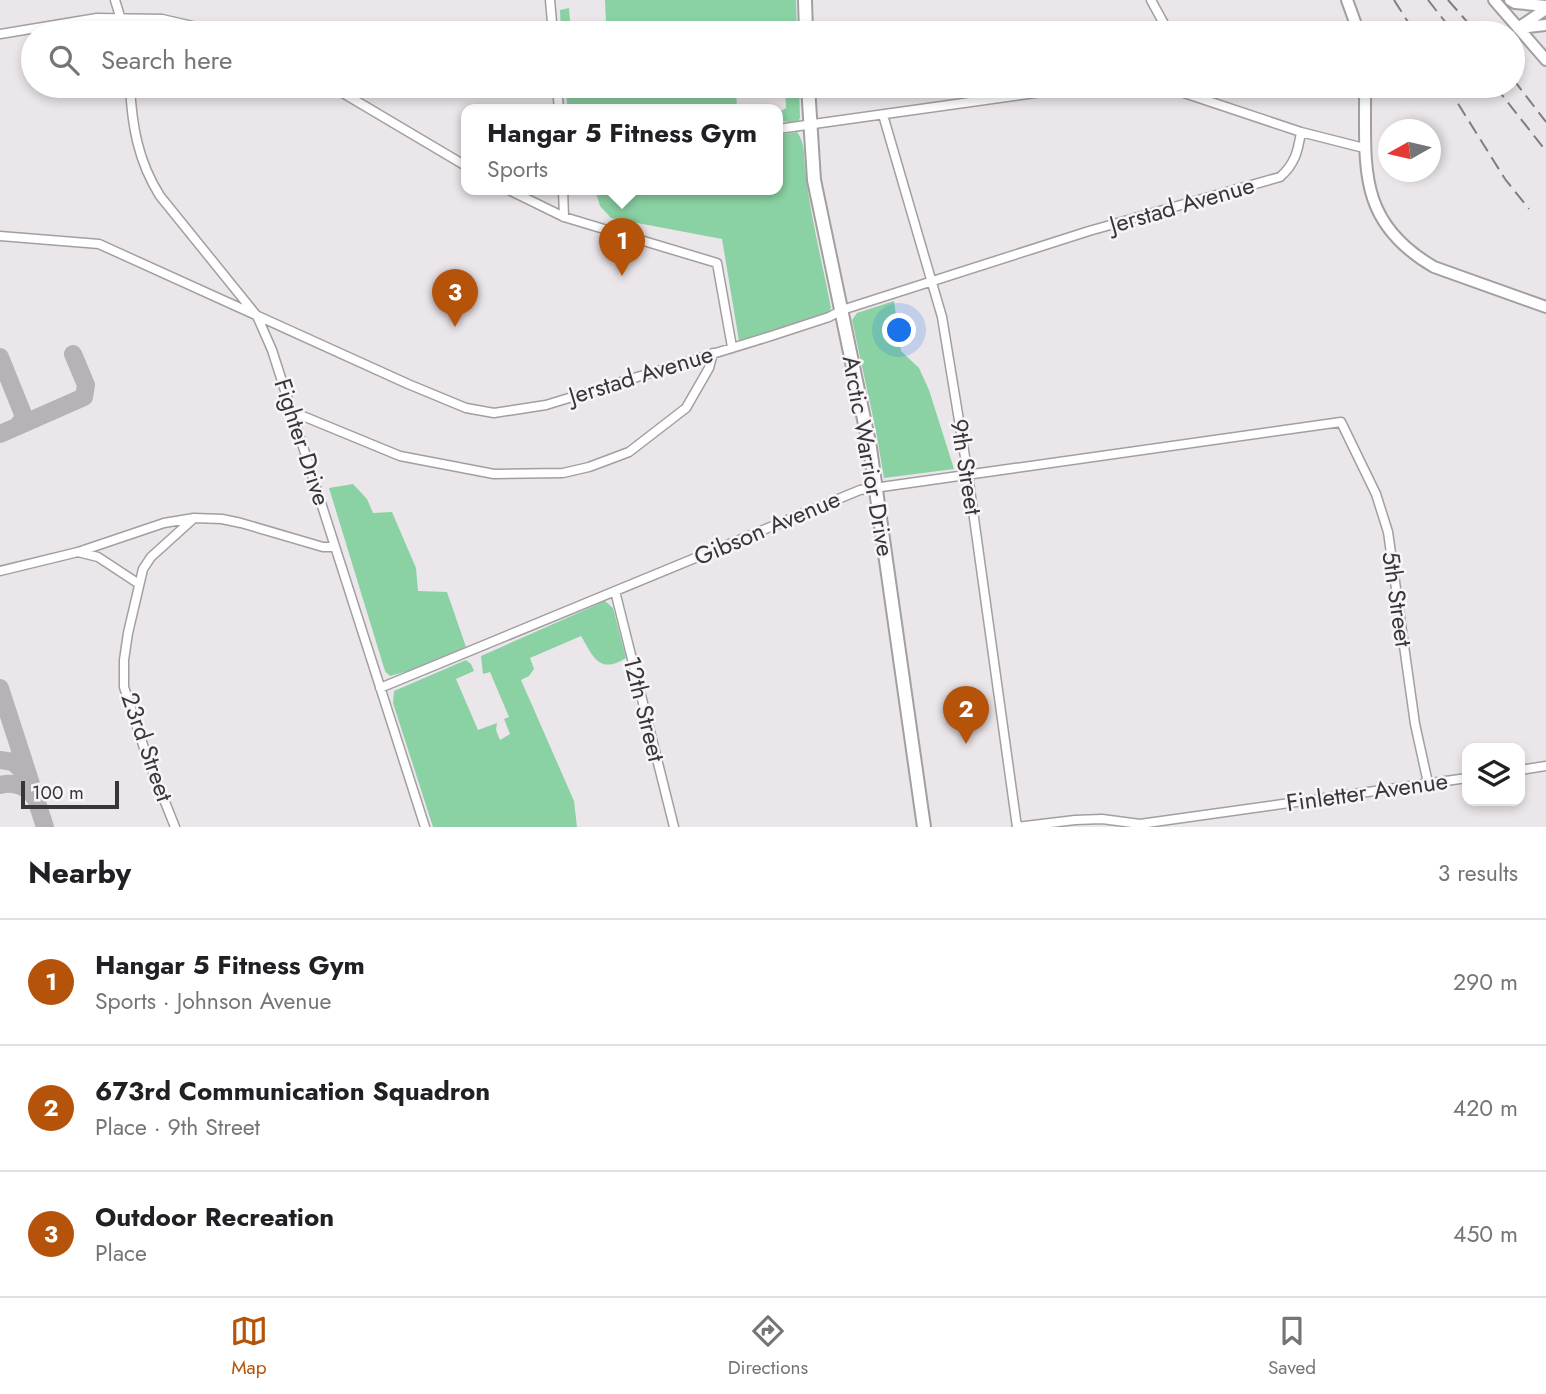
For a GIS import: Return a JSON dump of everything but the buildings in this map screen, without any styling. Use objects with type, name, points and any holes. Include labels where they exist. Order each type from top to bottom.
[{"type":"main road","points":[[805,0],[806,21]]},
{"type":"main road","name":"Arctic Warrior Drive","points":[[808,98],[814,180],[870,448],[924,827]]},
{"type":"street","points":[[115,0],[122,19]]},
{"type":"street","points":[[550,0],[552,21]]},
{"type":"street","points":[[1150,0],[1162,21]]},
{"type":"street","points":[[1348,0],[1355,21]]},
{"type":"street","points":[[1494,0],[1512,21]]},
{"type":"street","points":[[1510,0],[1546,8]]},
{"type":"street","points":[[1525,23],[1546,8]]},
{"type":"street","points":[[79,21],[97,18],[171,21]]},
{"type":"street","points":[[1525,27],[1546,25]]},
{"type":"street","points":[[0,34],[21,31]]},
{"type":"street","points":[[1525,36],[1546,60]]},
{"type":"street","name":"Fighter Drive","points":[[131,98],[135,138],[150,180],[257,316],[272,350],[425,827]]},
{"type":"street","points":[[351,98],[461,163]]},
{"type":"street","points":[[783,128],[1001,98]]},
{"type":"street","points":[[1201,98],[1301,132],[1364,148]]},
{"type":"street","points":[[1365,98],[1364,148],[1373,202],[1386,226],[1406,248],[1434,267],[1546,307]]},
{"type":"street","name":"9th Street","points":[[883,115],[934,282],[947,344],[1017,827]]},
{"type":"street","name":"Jerstad Avenue","points":[[0,236],[99,244],[466,408],[494,413],[546,405],[829,317],[842,310],[1089,231],[1280,177],[1296,158],[1301,132]]},
{"type":"street","points":[[519,195],[564,217],[717,263],[732,347]]},
{"type":"street","points":[[563,195],[564,217]]},
{"type":"street","points":[[293,412],[400,456],[494,474],[563,473],[589,467],[629,452],[686,408],[709,368],[713,353]]},
{"type":"street","name":"Gibson Avenue","points":[[380,688],[860,490],[1341,422]]},
{"type":"street","name":"5th Street","points":[[1341,422],[1376,494],[1388,532],[1415,724],[1428,783]]},
{"type":"street","points":[[0,571],[78,552],[164,523],[194,518],[222,519],[323,547],[335,547]]},
{"type":"street","name":"23rd Street","points":[[175,827],[146,757],[124,687],[124,660],[144,569],[151,557],[194,518]]},
{"type":"street","points":[[78,552],[98,557],[139,583]]},
{"type":"street","name":"12th Street","points":[[615,591],[674,827]]},
{"type":"street","points":[[1525,769],[1546,766]]},
{"type":"street","name":"Finletter Avenue","points":[[1017,827],[1102,819],[1140,824],[1462,779]]},
{"type":"green space","points":[[605,0],[796,0],[797,21],[606,21]]},
{"type":"green space","points":[[569,8],[570,21],[560,21],[560,10]]},
{"type":"green space","points":[[566,98],[736,98],[737,104],[567,104]]},
{"type":"green space","points":[[786,98],[799,98],[800,118],[797,124],[783,121],[783,110],[786,108]]},
{"type":"green space","points":[[797,132],[803,145],[810,203],[831,308],[828,313],[739,341],[722,239],[611,218],[600,206],[597,195],[783,195],[783,134]]},
{"type":"green space","points":[[894,301],[901,351],[919,368],[929,390],[954,469],[884,478],[852,320],[857,313]]},
{"type":"green space","points":[[353,484],[367,499],[373,513],[392,512],[416,568],[418,591],[447,592],[466,647],[412,670],[390,676],[385,671],[329,488]]},
{"type":"green space","points":[[605,601],[613,608],[626,658],[617,663],[603,664],[593,656],[581,636],[530,658],[534,669],[529,676],[521,680],[574,801],[577,827],[433,827],[393,703],[394,691],[466,660],[474,671],[456,679],[478,730],[497,723],[496,730],[500,740],[510,734],[504,719],[509,717],[490,672],[483,674],[481,656]]},
{"type":"taxiway","points":[[0,434],[84,397],[86,385],[73,354]]},
{"type":"taxiway","points":[[0,357],[23,414],[18,425]]},
{"type":"taxiway","points":[[0,688],[45,827]]},
{"type":"taxiway","points":[[0,760],[13,762],[27,775]]},
{"type":"taxiway","points":[[0,785],[21,786],[36,799]]},
{"type":"railway","points":[[1394,0],[1407,21]]},
{"type":"railway","points":[[1428,0],[1445,21]]},
{"type":"railway","points":[[1448,0],[1466,21]]},
{"type":"railway","points":[[1525,95],[1546,122]]},
{"type":"railway","points":[[1454,98],[1505,179],[1529,209]]},
{"type":"railway","points":[[1504,98],[1546,151]]},
{"type":"place","name":"Hangar 5 Fitness Gym","points":[[622,276]]},
{"type":"place","name":"Outdoor Recreation","points":[[455,327]]},
{"type":"place","name":"673rd Communication Squadron","points":[[966,744]]}]
